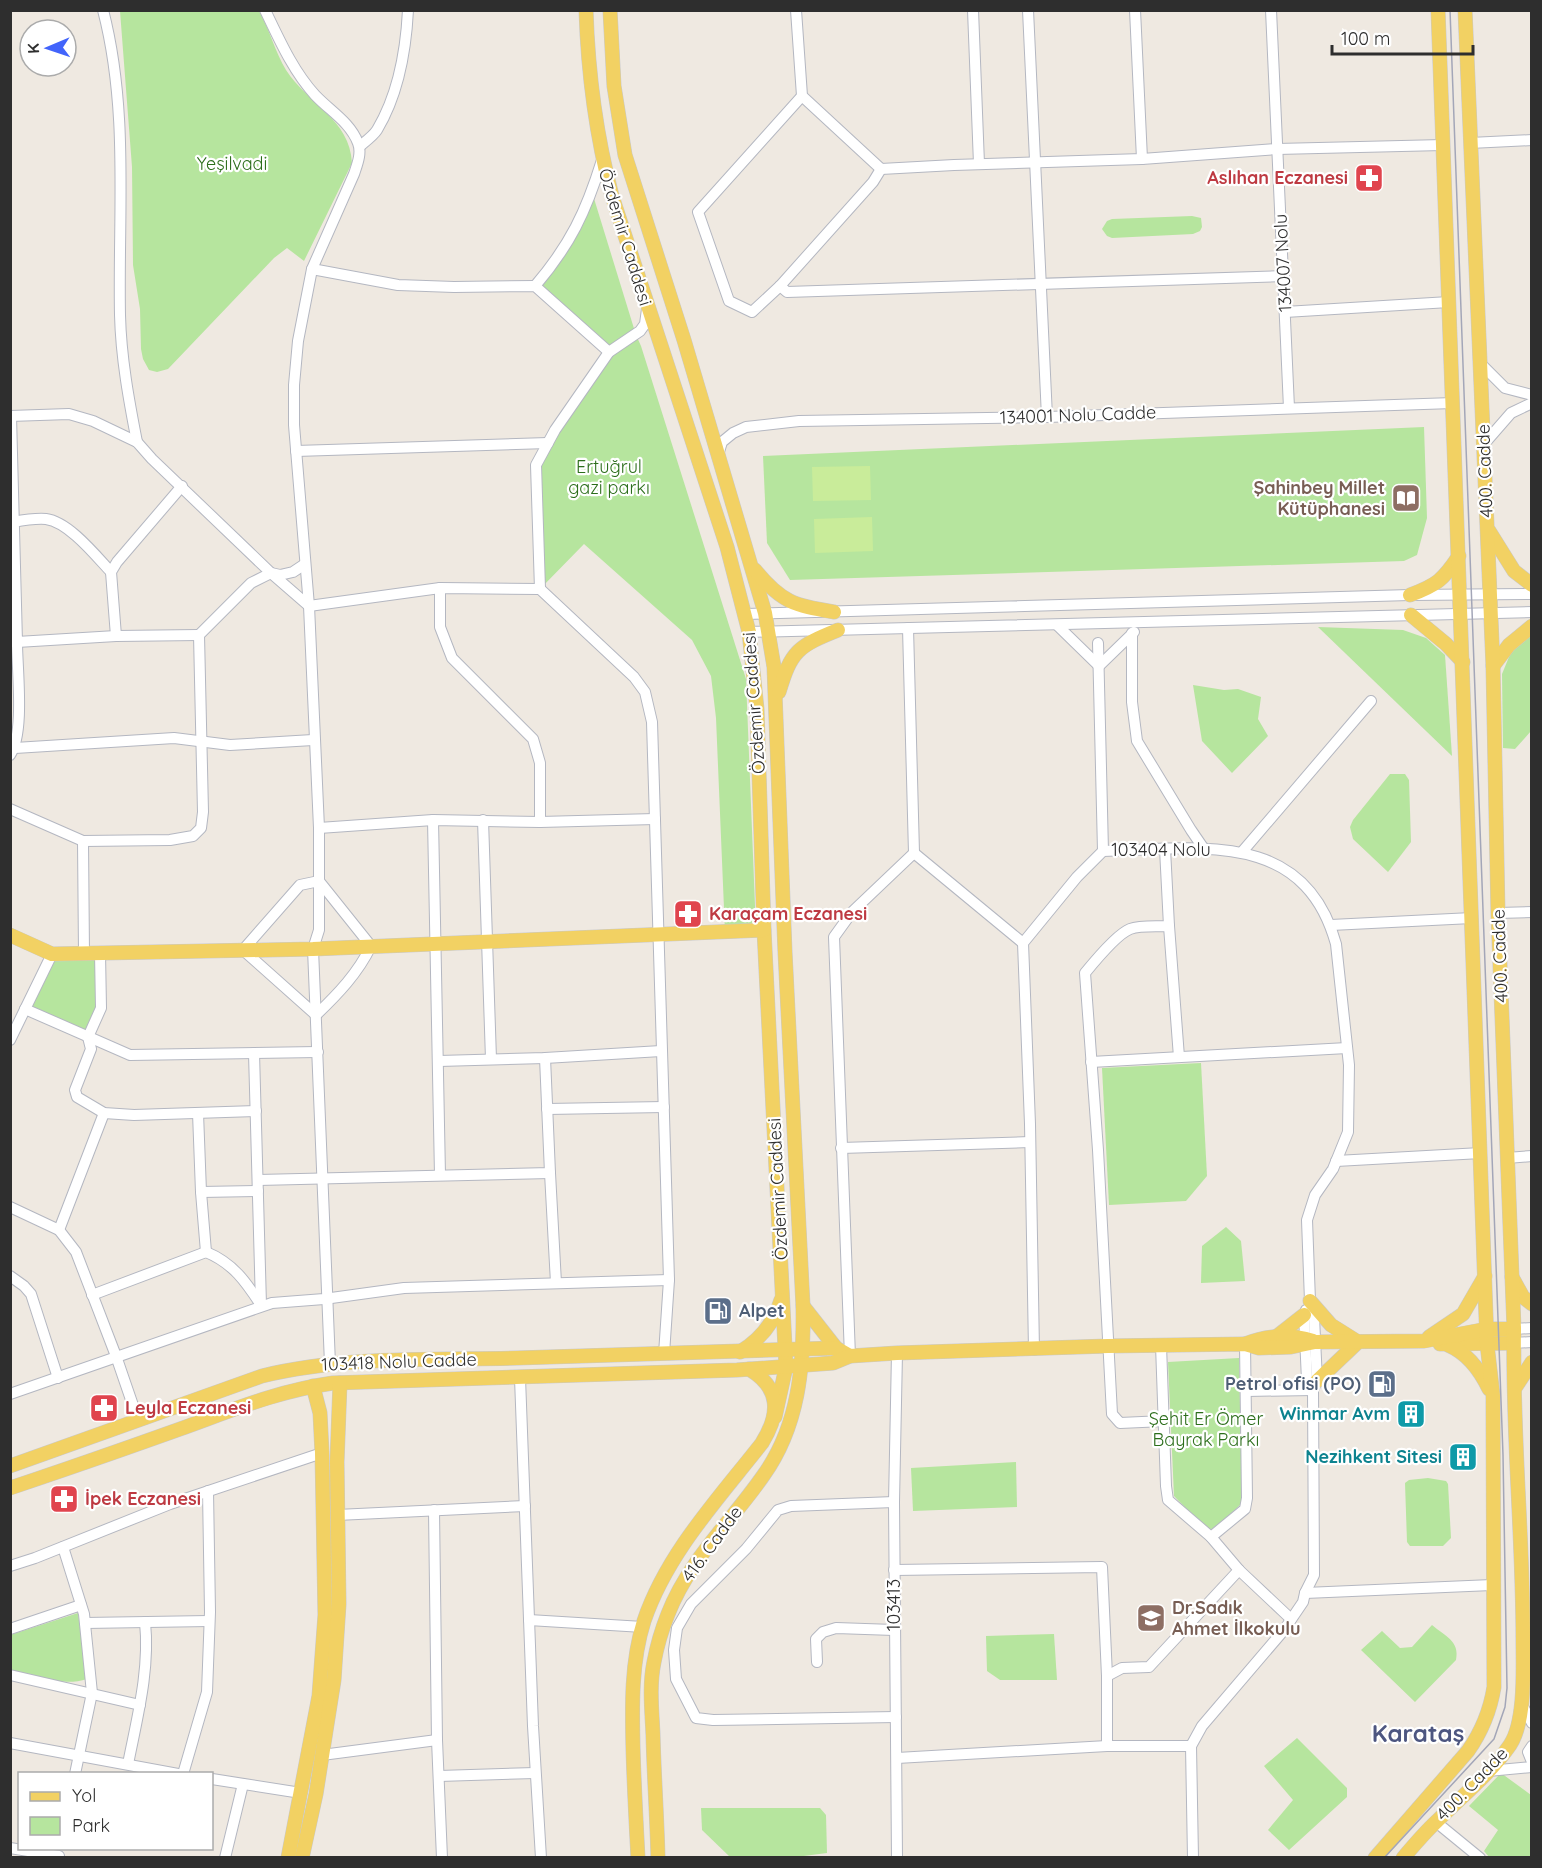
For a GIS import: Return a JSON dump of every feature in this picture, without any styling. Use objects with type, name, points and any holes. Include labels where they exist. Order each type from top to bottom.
[{"type":"main road","name":"Özdemir Caddesi","points":[[586,10],[591,89],[602,160],[647,308],[694,444],[746,614],[749,632],[757,709],[764,930],[786,1349],[786,1367],[775,1418],[762,1443],[689,1536],[653,1599],[643,1627],[638,1646],[632,1697],[638,1857]]},
{"type":"main road","name":"Özdemir Caddesi","points":[[610,10],[615,86],[625,155],[678,319],[765,613],[774,667],[785,952],[803,1306],[803,1349]]},
{"type":"main road","name":"400. Cadde","points":[[1375,1857],[1479,1736],[1486,1720],[1494,1686],[1493,1396],[1487,1344],[1438,10]]},
{"type":"main road","name":"400. Cadde","points":[[1403,1857],[1488,1771],[1511,1744],[1521,1703],[1527,1585],[1514,1390],[1514,1329],[1510,1274],[1498,913],[1493,666],[1465,10]]},
{"type":"main road","points":[[1488,528],[1514,571],[1532,585]]},
{"type":"main road","points":[[1410,595],[1431,587],[1459,556]]},
{"type":"main road","points":[[750,565],[780,597],[797,606],[834,612]]},
{"type":"main road","points":[[1411,615],[1446,644],[1463,662]]},
{"type":"main road","points":[[1493,666],[1509,645],[1532,626]]},
{"type":"main road","points":[[776,703],[786,670],[797,651],[809,642],[838,630]]},
{"type":"main road","points":[[10,935],[52,954],[84,954],[313,949],[764,930]]},
{"type":"main road","points":[[1424,1341],[1463,1314],[1486,1274]]},
{"type":"main road","points":[[1510,1274],[1523,1297],[1532,1304]]},
{"type":"main road","points":[[740,1352],[761,1335],[773,1320],[781,1300],[783,1280]]},
{"type":"main road","points":[[1310,1301],[1331,1325],[1358,1342]]},
{"type":"main road","points":[[803,1306],[836,1348],[849,1356]]},
{"type":"main road","points":[[1276,1336],[1304,1315]]},
{"type":"main road","points":[[1424,1341],[1487,1329],[1514,1329]]},
{"type":"main road","points":[[1245,1344],[1276,1336],[1292,1336],[1309,1342]]},
{"type":"main road","points":[[10,1488],[250,1402],[313,1386],[339,1383],[749,1369],[825,1364],[849,1356],[897,1353],[1161,1345],[1245,1344],[1259,1348],[1291,1347],[1309,1342],[1513,1343]]},
{"type":"main road","points":[[1315,1385],[1358,1342]]},
{"type":"main road","points":[[1446,1344],[1459,1350],[1472,1363],[1493,1396]]},
{"type":"main road","name":"103418 Nolu Cadde","points":[[10,1466],[262,1376],[297,1367],[372,1361],[836,1348]]},
{"type":"main road","name":"416. Cadde","points":[[658,1857],[651,1693],[654,1662],[668,1615],[687,1575],[764,1475],[778,1453],[792,1418],[803,1349]]},
{"type":"main road","points":[[1514,1390],[1532,1362]]},
{"type":"main road","points":[[798,1391],[825,1364]]},
{"type":"main road","points":[[749,1369],[762,1379],[771,1391],[775,1404],[775,1418]]},
{"type":"main road","points":[[302,1857],[322,1755],[334,1680],[337,1643],[339,1383]]},
{"type":"main road","points":[[288,1857],[319,1696],[326,1615],[320,1413],[313,1386]]},
{"type":"street","points":[[103,10],[113,48],[121,123],[120,319],[128,396],[137,442]]},
{"type":"street","points":[[265,10],[277,36],[303,79],[354,132],[360,146],[359,160],[354,174],[312,269],[298,341],[294,385],[296,451],[309,606],[319,828],[319,930],[313,949],[330,1364]]},
{"type":"street","points":[[360,146],[376,132],[390,101],[401,65],[408,10]]},
{"type":"street","points":[[796,10],[802,96],[881,169],[1143,159],[1277,149],[1443,145]]},
{"type":"street","points":[[973,10],[979,164]]},
{"type":"street","points":[[1028,10],[1047,417]]},
{"type":"street","points":[[1135,10],[1143,159]]},
{"type":"street","name":"134007 Nolu","points":[[1271,10],[1289,408]]},
{"type":"street","points":[[802,96],[698,212],[729,301],[753,312],[780,286],[873,182],[881,169]]},
{"type":"street","points":[[1470,143],[1532,140]]},
{"type":"street","points":[[535,286],[555,263],[573,235],[592,192],[602,160]]},
{"type":"street","points":[[312,269],[398,285],[535,286],[609,352]]},
{"type":"street","points":[[780,286],[787,292],[1284,276]]},
{"type":"street","points":[[1285,312],[1449,302]]},
{"type":"street","points":[[540,589],[536,465],[548,443],[609,352],[636,335],[645,324],[647,308]]},
{"type":"street","points":[[636,335],[648,338],[660,347]]},
{"type":"street","points":[[1480,363],[1505,388],[1532,395]]},
{"type":"street","name":"134001 Nolu Cadde","points":[[718,455],[722,442],[733,433],[746,428],[799,421],[1047,417],[1453,403]]},
{"type":"street","points":[[1484,444],[1511,413],[1532,403]]},
{"type":"street","points":[[314,740],[230,745],[174,738],[13,752],[18,730],[14,642],[11,416],[69,414],[93,421],[137,442],[271,573],[309,606],[440,588],[540,589],[634,677],[645,692],[652,722],[669,1280],[664,1354]]},
{"type":"street","points":[[296,451],[548,443]]},
{"type":"street","points":[[116,636],[111,572],[182,486]]},
{"type":"street","points":[[13,522],[49,519],[61,525],[76,536],[111,572]]},
{"type":"street","points":[[14,642],[116,636],[199,635],[251,583],[271,573],[287,574],[305,564]]},
{"type":"street","points":[[440,588],[440,627],[452,658],[533,739],[540,763],[540,822]]},
{"type":"street","points":[[746,614],[1410,595],[1532,594]]},
{"type":"street","points":[[749,632],[1532,612]]},
{"type":"street","points":[[1099,666],[1144,622]]},
{"type":"street","points":[[1056,625],[1099,666]]},
{"type":"street","points":[[849,1356],[834,937],[852,912],[914,853],[908,628]]},
{"type":"street","points":[[1132,633],[1132,702],[1137,741],[1204,849]]},
{"type":"street","points":[[10,809],[83,841],[170,840],[194,836],[201,828],[203,812],[199,635]]},
{"type":"street","points":[[1098,643],[1103,851]]},
{"type":"street","points":[[1242,852],[1371,701]]},
{"type":"street","points":[[319,828],[433,820],[540,822],[655,819]]},
{"type":"street","points":[[433,820],[440,1175]]},
{"type":"street","points":[[483,820],[491,1059]]},
{"type":"street","points":[[83,841],[84,954]]},
{"type":"street","points":[[1166,849],[1169,926],[1179,1057]]},
{"type":"street","name":"103404 Nolu","points":[[1023,943],[1077,877],[1103,851],[1204,849],[1242,852],[1270,861],[1296,877],[1316,899],[1331,925],[1336,944],[1349,1065],[1348,1132],[1336,1161],[1315,1195],[1307,1221],[1310,1301],[1314,1317],[1309,1342]]},
{"type":"street","points":[[914,853],[1023,943],[1034,1350]]},
{"type":"street","points":[[316,1015],[350,981],[371,946],[319,881]]},
{"type":"street","points":[[316,1015],[243,950],[300,885],[319,881]]},
{"type":"street","points":[[1498,913],[1532,912]]},
{"type":"street","points":[[1331,925],[1472,918]]},
{"type":"street","points":[[1164,1421],[1120,1423],[1112,1414],[1098,1150],[1085,973],[1126,930],[1169,926]]},
{"type":"street","points":[[100,953],[101,1008],[88,1037],[91,1049],[75,1090],[76,1097],[105,1113],[134,1115],[256,1111]]},
{"type":"street","points":[[10,1040],[52,954]]},
{"type":"street","points":[[25,1009],[129,1055],[318,1052]]},
{"type":"street","points":[[1091,1062],[1347,1048]]},
{"type":"street","points":[[439,1061],[661,1051]]},
{"type":"street","points":[[254,1053],[261,1305]]},
{"type":"street","points":[[545,1058],[556,1283]]},
{"type":"street","points":[[547,1109],[664,1107]]},
{"type":"street","points":[[59,1230],[105,1113]]},
{"type":"street","points":[[198,1113],[206,1252]]},
{"type":"street","points":[[841,1149],[1030,1142]]},
{"type":"street","points":[[1336,1161],[1481,1153]]},
{"type":"street","points":[[1507,1158],[1532,1156]]},
{"type":"street","points":[[201,1192],[323,1177],[550,1173]]},
{"type":"street","points":[[10,1207],[59,1230],[75,1252],[116,1356],[138,1420]]},
{"type":"street","points":[[92,1295],[206,1252],[222,1258],[237,1271],[261,1305]]},
{"type":"street","points":[[10,1276],[31,1294],[58,1378]]},
{"type":"street","points":[[10,1394],[261,1305],[328,1299],[404,1288],[669,1280]]},
{"type":"street","points":[[1193,1857],[1191,1746],[1202,1726],[1291,1619],[1303,1602],[1314,1575],[1315,1385],[1304,1315],[1310,1301]]},
{"type":"street","points":[[1514,1329],[1532,1328]]},
{"type":"street","points":[[1513,1343],[1532,1342]]},
{"type":"street","points":[[1211,1537],[1245,1509],[1247,1498],[1245,1344]]},
{"type":"street","points":[[1161,1345],[1168,1500],[1211,1537],[1239,1570],[1291,1619]]},
{"type":"street","name":"103413","points":[[897,1353],[894,1502],[897,1857]]},
{"type":"street","points":[[520,1378],[541,1857]]},
{"type":"street","points":[[1246,1391],[1315,1385]]},
{"type":"street","points":[[10,1566],[208,1491],[322,1453]]},
{"type":"street","points":[[183,1772],[207,1692],[208,1491]]},
{"type":"street","points":[[894,1502],[791,1506],[778,1510],[746,1549],[691,1604],[677,1628],[674,1650],[676,1679],[696,1718],[713,1720],[896,1717]]},
{"type":"street","points":[[337,1515],[525,1506]]},
{"type":"street","points":[[434,1510],[437,1740],[442,1857]]},
{"type":"street","points":[[63,1547],[85,1623],[92,1694],[75,1772]]},
{"type":"street","points":[[894,1570],[1102,1567],[1107,1676],[1107,1746]]},
{"type":"street","points":[[1107,1676],[1122,1668],[1149,1667],[1239,1570]]},
{"type":"street","points":[[1305,1593],[1492,1585]]},
{"type":"street","points":[[10,1629],[81,1605]]},
{"type":"street","points":[[529,1620],[643,1627]]},
{"type":"street","points":[[85,1623],[209,1621]]},
{"type":"street","points":[[128,1764],[140,1705],[147,1645],[145,1622]]},
{"type":"street","points":[[817,1662],[816,1639],[823,1632],[836,1628],[894,1630]]},
{"type":"street","points":[[10,1676],[140,1705]]},
{"type":"street","points":[[1521,1703],[1532,1723]]},
{"type":"street","points":[[322,1755],[437,1740]]},
{"type":"street","points":[[10,1743],[172,1772]]},
{"type":"street","points":[[897,1758],[1107,1746],[1191,1746]]},
{"type":"street","points":[[1532,1746],[1528,1752],[1532,1762]]},
{"type":"street","points":[[1488,1771],[1532,1767]]},
{"type":"street","points":[[439,1776],[536,1773]]},
{"type":"street","points":[[213,1779],[301,1793]]},
{"type":"street","points":[[225,1857],[243,1784]]},
{"type":"street","points":[[1436,1822],[1480,1857]]},
{"type":"street","points":[[27,1850],[60,1854]]},
{"type":"green space","name":"Yeşilvadi","points":[[120,11],[259,11],[286,70],[305,93],[336,123],[344,135],[352,163],[304,261],[287,248],[274,258],[168,369],[157,372],[149,370],[141,349],[140,309],[133,265],[132,167]]},
{"type":"green space","name":"Ertuğrul gazi parkı","points":[[592,192],[746,679],[756,931],[725,932],[716,718],[711,676],[692,640],[584,544],[540,589],[536,465],[609,352],[535,286]]},
{"type":"green space","points":[[1192,216],[1201,218],[1202,227],[1200,231],[1193,234],[1112,238],[1107,236],[1102,229],[1107,221],[1112,219]]},
{"type":"green space","points":[[1424,427],[1427,518],[1417,555],[1404,561],[790,580],[767,543],[763,456]]},
{"type":"green space","points":[[870,466],[871,500],[813,501],[812,467]]},
{"type":"green space","points":[[872,517],[873,551],[815,553],[814,519]]},
{"type":"green space","points":[[1318,627],[1403,630],[1426,638],[1445,655],[1452,756]]},
{"type":"green space","points":[[1531,635],[1531,731],[1515,749],[1503,748],[1502,674],[1511,652]]},
{"type":"green space","points":[[1193,685],[1224,690],[1238,689],[1261,697],[1258,719],[1268,736],[1232,773],[1202,741]]},
{"type":"green space","points":[[1390,774],[1405,774],[1409,780],[1411,842],[1388,872],[1353,839],[1350,827],[1353,820]]},
{"type":"green space","points":[[100,953],[101,1008],[88,1037],[25,1009],[52,954]]},
{"type":"green space","points":[[1201,1063],[1207,1176],[1186,1201],[1109,1205],[1102,1068]]},
{"type":"green space","points":[[1226,1227],[1241,1241],[1245,1281],[1201,1283],[1202,1246]]},
{"type":"green space","name":"Şehit Er Ömer Bayrak Parkı","points":[[1239,1358],[1242,1503],[1210,1530],[1203,1526],[1174,1496],[1168,1362]]},
{"type":"green space","points":[[1016,1462],[1017,1507],[913,1511],[911,1468]]},
{"type":"green space","points":[[1428,1478],[1446,1481],[1448,1484],[1451,1538],[1443,1546],[1410,1546],[1407,1542],[1405,1483],[1409,1480]]},
{"type":"green space","points":[[78,1613],[87,1679],[68,1682],[11,1671],[10,1635]]},
{"type":"green space","points":[[1432,1625],[1454,1643],[1457,1653],[1456,1660],[1415,1702],[1361,1650],[1382,1631],[1400,1648],[1412,1647]]},
{"type":"green space","points":[[1054,1634],[1057,1680],[1000,1680],[987,1671],[986,1636]]},
{"type":"green space","points":[[1297,1738],[1347,1788],[1347,1797],[1289,1850],[1268,1830],[1293,1800],[1264,1766]]},
{"type":"green space","points":[[1501,1773],[1531,1795],[1531,1857],[1489,1857],[1484,1851],[1498,1830],[1469,1806]]},
{"type":"green space","points":[[701,1808],[820,1808],[826,1815],[827,1853],[796,1857],[730,1857],[702,1830]]},
{"type":"tram line","points":[[1384,1858],[1494,1739],[1505,1707],[1507,1688],[1503,1455],[1450,10]]},
{"type":"place","name":"Aslıhan Eczanesi","points":[[1369,178]]},
{"type":"place","name":"Şahinbey Millet Kütüphanesi","points":[[1406,498]]},
{"type":"place","name":"Karaçam Eczanesi","points":[[688,914]]},
{"type":"place","name":"Alpet","points":[[718,1311]]},
{"type":"place","name":"Petrol ofisi (PO)","points":[[1382,1384]]},
{"type":"place","name":"Leyla Eczanesi","points":[[104,1408]]},
{"type":"place","name":"Winmar Avm","points":[[1411,1414]]},
{"type":"place","name":"Nezihkent Sitesi","points":[[1463,1457]]},
{"type":"place","name":"İpek Eczanesi","points":[[64,1499]]},
{"type":"place","name":"Dr.Sadık Ahmet İlkokulu","points":[[1151,1618]]},
{"type":"district","name":"Karataş","points":[[1418,1734]]}]
